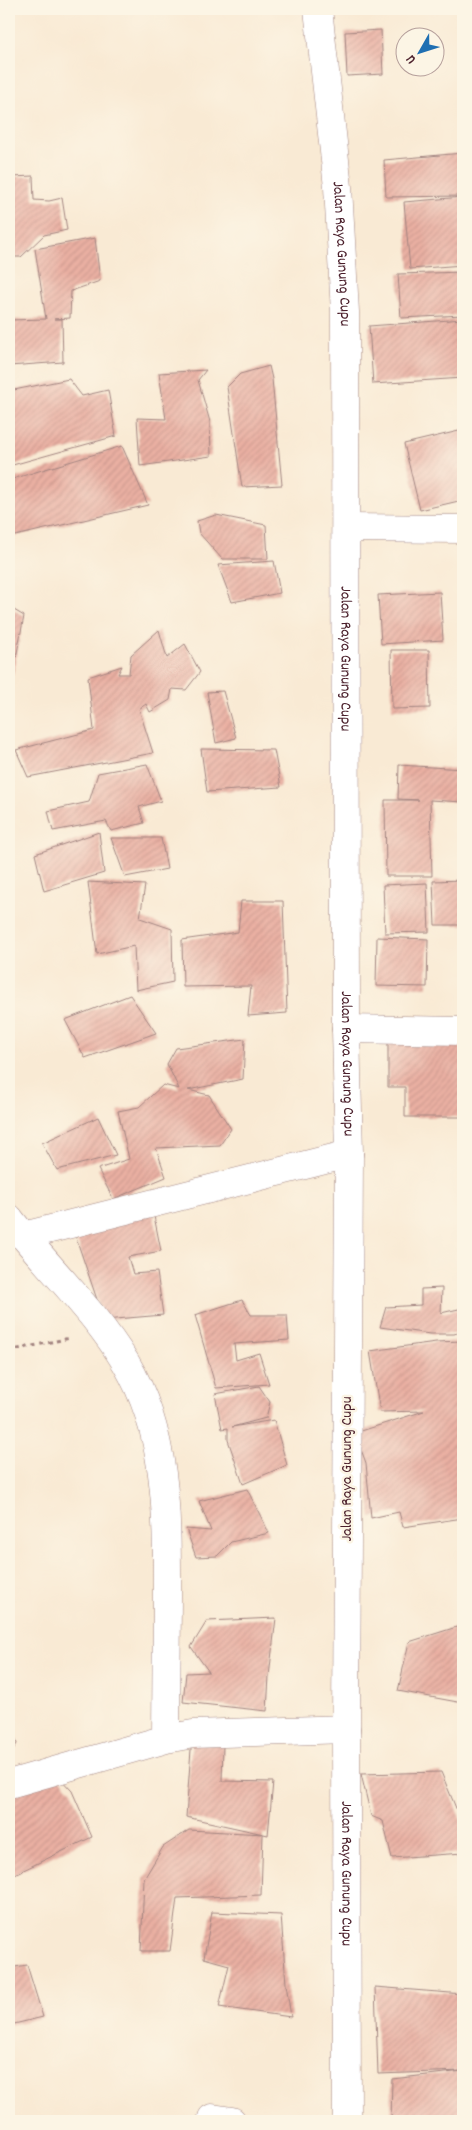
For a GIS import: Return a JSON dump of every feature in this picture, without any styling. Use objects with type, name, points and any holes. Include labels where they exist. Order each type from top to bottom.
[{"type":"main road","name":"Jalan Raya Gunung Cupu","points":[[318,9],[338,187],[345,312],[346,1029],[349,1154],[346,2121]]},
{"type":"main road","points":[[346,528],[463,529]]},
{"type":"main road","points":[[346,1029],[463,1031]]},
{"type":"main road","points":[[166,1740],[167,1527],[164,1478],[158,1446],[147,1408],[127,1364],[105,1331],[16,1227],[349,1154]]},
{"type":"main road","points":[[9,1784],[193,1734],[346,1729]]},
{"type":"path","points":[[9,1351],[105,1331]]},
{"type":"building","points":[[381,30],[383,74],[347,76],[345,32]]},
{"type":"building","points":[[463,153],[463,196],[386,197],[384,160]]},
{"type":"building","points":[[33,176],[34,200],[49,201],[62,198],[67,230],[44,235],[21,257],[9,257],[9,194],[12,177]]},
{"type":"building","points":[[463,197],[463,265],[410,269],[404,202]]},
{"type":"building","points":[[95,238],[100,281],[71,291],[70,318],[54,319],[62,319],[63,362],[9,366],[9,320],[46,319],[35,249]]},
{"type":"building","points":[[463,272],[463,315],[401,318],[398,274]]},
{"type":"building","points":[[463,319],[463,378],[373,384],[369,326]]},
{"type":"building","points":[[269,366],[272,379],[282,485],[242,487],[227,387],[240,374]]},
{"type":"building","points":[[206,370],[198,380],[210,422],[211,456],[140,466],[137,418],[166,419],[159,373]]},
{"type":"building","points":[[69,379],[82,396],[108,390],[116,436],[9,466],[9,391]]},
{"type":"building","points":[[463,430],[463,500],[420,510],[404,444]]},
{"type":"building","points":[[122,446],[148,505],[15,536],[9,519],[9,480]]},
{"type":"building","points":[[216,515],[266,525],[268,559],[222,559],[199,533],[197,521]]},
{"type":"building","points":[[274,561],[280,593],[232,602],[218,565]]},
{"type":"building","points":[[440,592],[443,640],[381,644],[378,595]]},
{"type":"building","points":[[9,607],[24,616],[13,674],[9,676]]},
{"type":"building","points":[[159,630],[167,658],[185,644],[200,672],[186,690],[172,689],[170,700],[150,712],[146,704],[139,709],[153,753],[28,777],[16,750],[94,730],[88,677],[122,666],[118,674],[129,674],[131,655]]},
{"type":"building","points":[[391,650],[429,650],[430,708],[392,709]]},
{"type":"building","points":[[223,691],[236,738],[216,743],[207,692]]},
{"type":"building","points":[[201,749],[274,750],[281,787],[207,792]]},
{"type":"building","points":[[147,764],[161,801],[139,807],[144,823],[111,831],[106,821],[53,831],[48,811],[89,802],[98,773]]},
{"type":"building","points":[[399,765],[463,769],[463,802],[430,800],[432,876],[386,876],[385,800],[419,800],[398,799]]},
{"type":"building","points":[[99,832],[104,873],[44,891],[35,854]]},
{"type":"building","points":[[111,838],[161,838],[167,869],[125,877]]},
{"type":"building","points":[[463,880],[463,925],[435,925],[433,881]]},
{"type":"building","points":[[88,882],[145,885],[140,918],[172,929],[173,982],[136,990],[134,946],[97,954]]},
{"type":"building","points":[[427,883],[429,932],[385,933],[383,885]]},
{"type":"building","points":[[241,901],[283,901],[287,1013],[248,1016],[251,986],[183,987],[182,940],[238,932]]},
{"type":"building","points":[[377,937],[428,939],[427,987],[376,986]]},
{"type":"building","points":[[130,995],[156,1033],[85,1058],[65,1020]]},
{"type":"building","points":[[388,1036],[463,1036],[463,1117],[405,1117],[405,1087],[388,1087]]},
{"type":"building","points":[[245,1039],[243,1079],[188,1090],[209,1095],[231,1129],[220,1145],[156,1148],[166,1177],[113,1199],[98,1169],[129,1159],[118,1111],[139,1107],[163,1085],[179,1089],[167,1064],[176,1048]]},
{"type":"building","points":[[98,1117],[116,1155],[57,1170],[42,1143]]},
{"type":"building","points":[[153,1211],[161,1251],[128,1257],[133,1274],[157,1272],[163,1315],[104,1320],[73,1229]]},
{"type":"building","points":[[442,1288],[441,1313],[463,1308],[463,1331],[454,1334],[430,1334],[380,1327],[386,1307],[421,1305],[421,1289]]},
{"type":"building","points":[[242,1300],[251,1315],[287,1315],[289,1340],[234,1344],[236,1360],[259,1353],[269,1384],[216,1388],[195,1315]]},
{"type":"building","points":[[463,1341],[463,1518],[403,1527],[399,1512],[371,1518],[366,1463],[355,1433],[424,1411],[380,1412],[370,1351],[436,1342]]},
{"type":"building","points":[[259,1386],[270,1402],[266,1418],[232,1427],[274,1420],[287,1465],[243,1484],[228,1440],[228,1428],[222,1429],[215,1394]]},
{"type":"building","points":[[247,1489],[269,1533],[231,1542],[217,1556],[196,1557],[186,1529],[211,1531],[199,1501]]},
{"type":"building","points":[[276,1618],[267,1711],[183,1702],[186,1673],[209,1672],[191,1647],[207,1621]]},
{"type":"building","points":[[463,1625],[463,1703],[398,1691],[409,1642]]},
{"type":"building","points":[[9,1713],[17,1744],[9,1755]]},
{"type":"building","points":[[192,1736],[223,1744],[222,1781],[273,1782],[268,1835],[186,1817]]},
{"type":"building","points":[[441,1772],[463,1825],[463,1853],[392,1858],[383,1821],[371,1816],[361,1774]]},
{"type":"building","points":[[58,1776],[72,1791],[92,1837],[9,1877],[9,1793]]},
{"type":"building","points":[[189,1830],[263,1834],[261,1895],[177,1898],[170,1951],[141,1951],[144,1879],[163,1847]]},
{"type":"building","points":[[212,1912],[281,1915],[286,1984],[291,2017],[219,2007],[229,1965],[204,1958]]},
{"type":"building","points":[[27,1965],[43,2017],[10,2025],[9,1968]]},
{"type":"building","points":[[375,1987],[463,1994],[463,2071],[378,2074]]},
{"type":"building","points":[[463,2071],[463,2121],[391,2121],[392,2079]]}]
